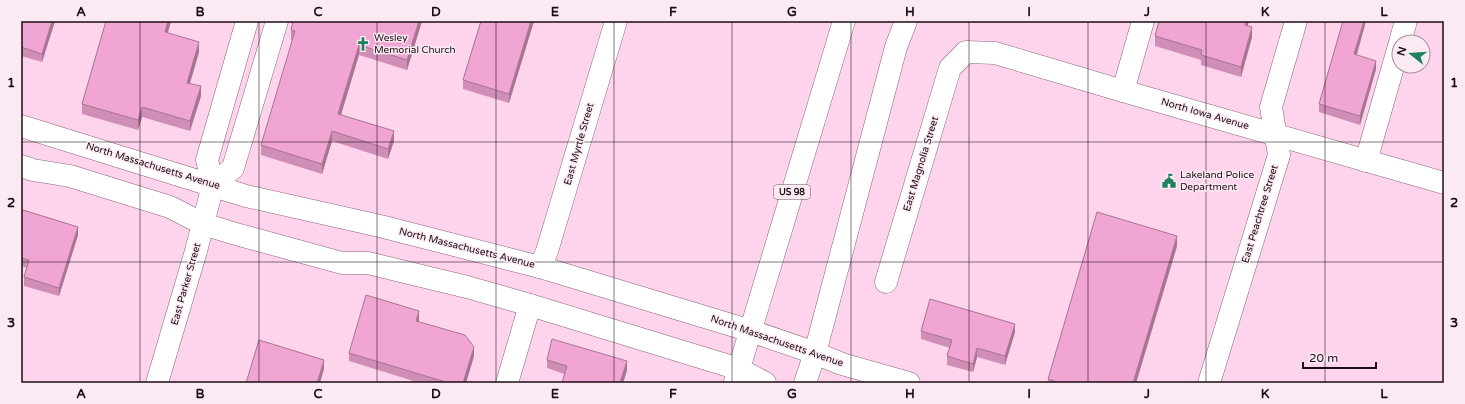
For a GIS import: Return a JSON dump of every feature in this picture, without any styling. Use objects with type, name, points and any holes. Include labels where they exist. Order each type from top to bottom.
[{"type":"main road","name":"East Parker Street","points":[[157,383],[213,185],[207,160],[247,21]]},
{"type":"main road","points":[[213,185],[233,168],[277,21]]},
{"type":"main road","name":"East Myrtle Street","points":[[540,267],[547,251],[616,21]]},
{"type":"main road","name":"US 98","points":[[737,376],[844,21]]},
{"type":"main road","points":[[805,383],[815,353],[894,54],[906,21]]},
{"type":"main road","points":[[1123,91],[1143,21]]},
{"type":"main road","name":"East Peachtree Street","points":[[1209,383],[1278,155],[1271,107],[1296,21]]},
{"type":"main road","points":[[1402,34],[1406,21]]},
{"type":"main road","name":"North Iowa Avenue","points":[[966,52],[995,52],[1123,91],[1444,183]]},
{"type":"main road","name":"East Magnolia Street","points":[[886,282],[950,68],[966,52]]},
{"type":"main road","points":[[1366,161],[1391,74]]},
{"type":"main road","name":"North Massachusetts Avenue","points":[[21,126],[246,196],[380,226],[540,267],[751,331],[842,364],[909,383]]},
{"type":"main road","points":[[21,166],[34,170],[70,176],[170,207],[203,224],[342,263],[368,263],[467,287],[530,305],[737,376],[765,383]]},
{"type":"main road","points":[[507,383],[530,305]]},
{"type":"building","points":[[21,21],[52,21],[42,54],[21,47]]},
{"type":"building","points":[[106,21],[168,21],[165,32],[199,42],[187,83],[201,86],[190,121],[142,107],[138,120],[82,104]]},
{"type":"building","points":[[293,21],[419,21],[407,60],[359,45],[338,114],[394,131],[388,149],[332,131],[322,164],[261,145],[295,31],[291,30]]},
{"type":"building","points":[[481,21],[531,21],[509,94],[463,80]]},
{"type":"building","points":[[1159,21],[1246,21],[1245,25],[1252,27],[1241,67],[1201,55],[1202,50],[1155,36]]},
{"type":"building","points":[[1343,21],[1364,21],[1354,54],[1376,61],[1360,116],[1319,104]]},
{"type":"building","points":[[23,210],[78,227],[59,288],[24,277],[29,260],[21,258],[21,215]]},
{"type":"building","points":[[1097,212],[1177,236],[1133,383],[1060,383],[1048,379]]},
{"type":"building","points":[[366,295],[419,311],[416,321],[465,335],[474,347],[463,383],[449,383],[349,353]]},
{"type":"building","points":[[930,299],[1015,324],[1005,356],[977,348],[973,364],[947,356],[952,340],[921,331]]},
{"type":"building","points":[[552,339],[627,361],[620,383],[562,383],[567,366],[547,360]]},
{"type":"building","points":[[259,340],[324,360],[317,383],[246,383]]},
{"type":"place","name":"Wesley Memorial Church","points":[[363,44]]},
{"type":"place","name":"Lakeland Police Department","points":[[1169,181]]}]
